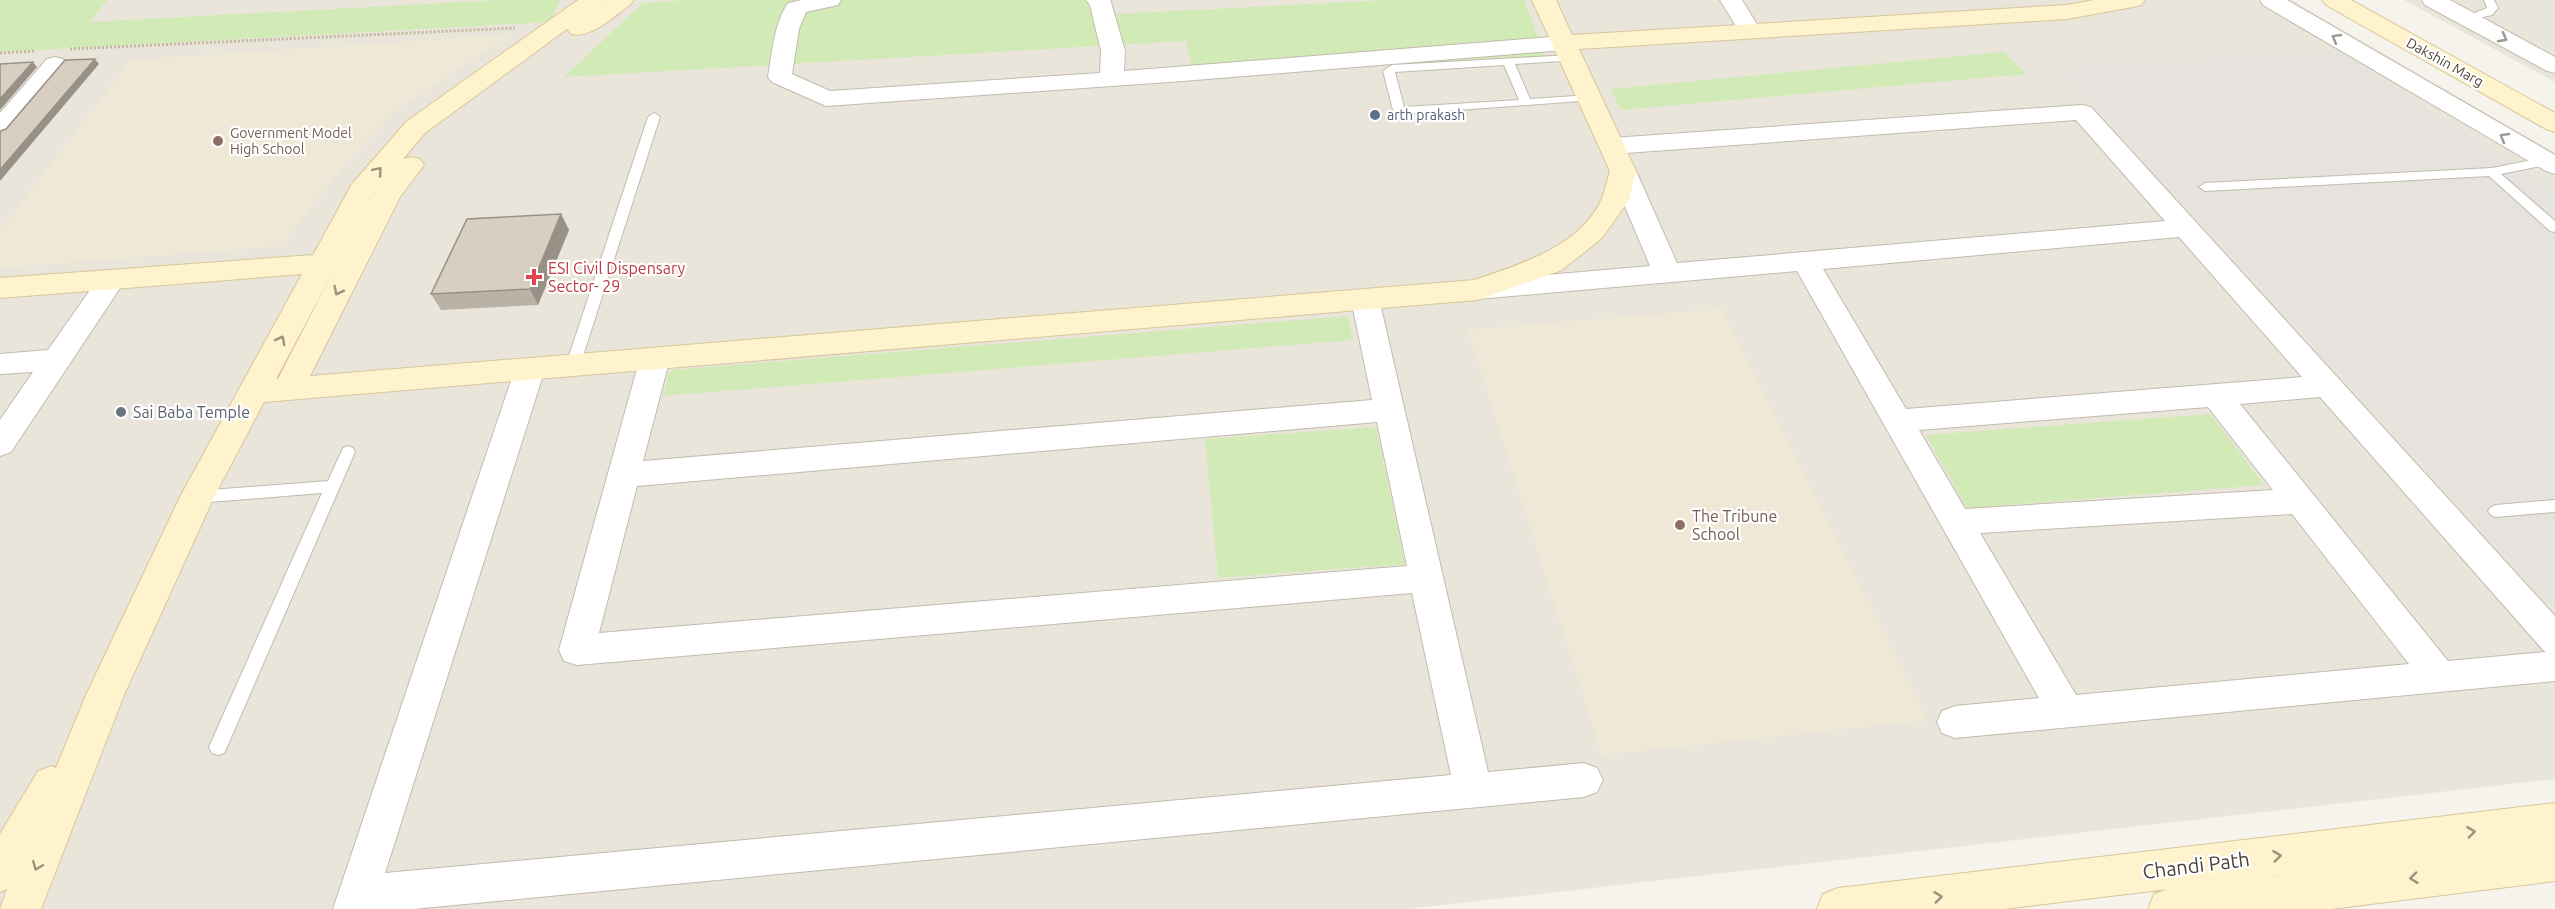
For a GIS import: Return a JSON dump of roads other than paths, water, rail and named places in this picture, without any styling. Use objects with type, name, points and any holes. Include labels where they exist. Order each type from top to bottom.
[{"type":"street","points":[[20,909],[105,695],[196,497],[362,190],[416,127],[593,0]]},
{"type":"street","points":[[288,389],[387,195],[438,133],[550,49],[622,0]]},
{"type":"street","points":[[830,0],[796,8],[788,29],[780,77],[826,99],[1568,50],[1750,31],[2067,12],[2133,0]]},
{"type":"street","points":[[1097,0],[1100,2],[1113,51],[1112,79]]},
{"type":"street","points":[[1544,0],[1618,158],[1667,273]]},
{"type":"street","points":[[1731,0],[1750,31]]},
{"type":"street","points":[[2271,0],[2551,164]]},
{"type":"street","name":"Dakshin Marg","points":[[2334,0],[2555,124]]},
{"type":"street","name":"Dakshin Marg","points":[[2371,0],[2555,102]]},
{"type":"street","points":[[2433,0],[2555,66]]},
{"type":"street","points":[[0,128],[37,87],[54,55]]},
{"type":"street","points":[[0,89],[37,87]]},
{"type":"street","points":[[1618,158],[2082,112],[2555,640]]},
{"type":"street","points":[[1477,290],[1552,263],[1592,232],[1615,200],[1618,158]]},
{"type":"street","points":[[253,392],[1477,290],[2186,228]]},
{"type":"street","points":[[0,288],[353,261]]},
{"type":"street","points":[[1805,261],[2066,712]]},
{"type":"street","points":[[0,444],[112,279]]},
{"type":"street","points":[[1365,299],[1473,790]]},
{"type":"street","points":[[656,358],[577,650],[1426,578]]},
{"type":"street","points":[[0,364],[58,360]]},
{"type":"street","points":[[530,369],[355,902],[1584,780]]},
{"type":"street","points":[[1897,421],[2328,387]]},
{"type":"street","points":[[2216,395],[2440,677]]},
{"type":"street","points":[[624,475],[1389,410]]},
{"type":"street","points":[[1956,522],[2301,501]]},
{"type":"street","points":[[1955,722],[2555,666]]},
{"type":"street","points":[[0,872],[105,695]]},
{"type":"street","name":"Chandi Path","points":[[1838,909],[2555,822]]},
{"type":"street","points":[[2169,909],[2555,861]]},
{"type":"lane","points":[[2469,20],[2488,13],[2493,8],[2489,0]]},
{"type":"lane","points":[[1568,50],[1508,62],[1392,68],[1389,71],[1399,110],[1590,98]]},
{"type":"lane","points":[[1508,62],[1526,102]]},
{"type":"lane","points":[[573,365],[654,117]]},
{"type":"lane","points":[[2205,187],[2492,171],[2551,164]]},
{"type":"lane","points":[[2492,171],[2555,228]]},
{"type":"lane","points":[[218,747],[348,452]]},
{"type":"lane","points":[[196,497],[333,486]]},
{"type":"lane","points":[[2496,511],[2555,506]]},
{"type":"place","name":"arth prakash","points":[[1375,115]]},
{"type":"place","name":"Government Model High School","points":[[218,141]]},
{"type":"place","name":"ESI Civil Dispensary Sector- 29","points":[[534,277]]},
{"type":"place","name":"Sai Baba Temple","points":[[121,412]]},
{"type":"place","name":"The Tribune School","points":[[1680,525]]}]
